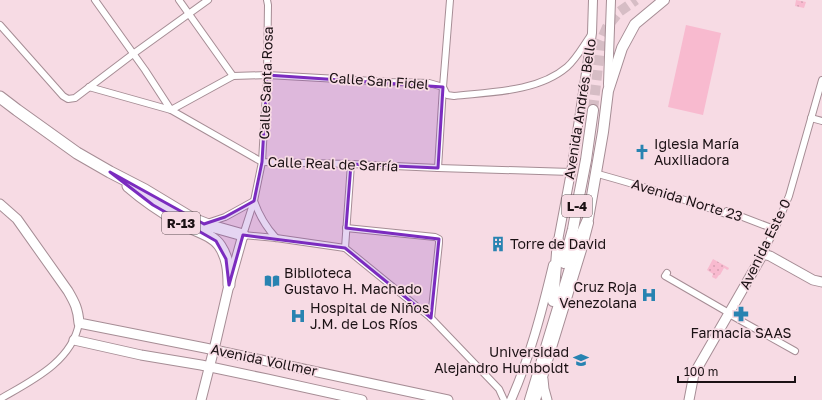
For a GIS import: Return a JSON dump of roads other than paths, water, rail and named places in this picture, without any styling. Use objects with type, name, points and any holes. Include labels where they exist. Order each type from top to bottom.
[{"type":"highway","name":"R-13","points":[[0,97],[77,153],[110,172],[193,219],[204,224],[243,235]]},
{"type":"highway","name":"R-13","points":[[110,172],[136,194],[181,223],[216,241],[221,247],[226,259],[229,285]]},
{"type":"main road","name":"L-4","points":[[608,91],[622,48],[635,24],[664,0]]},
{"type":"main road","name":"Avenida Andrés Bello","points":[[530,400],[578,242],[588,219],[603,132],[608,91]]},
{"type":"main road","name":"L-4","points":[[523,400],[542,341],[574,229],[593,110]]},
{"type":"main road","points":[[0,204],[17,219],[68,291],[75,302],[78,314],[78,323]]},
{"type":"main road","name":"R-13","points":[[201,400],[229,285],[243,235]]},
{"type":"main road","name":"L-4","points":[[553,301],[558,241]]},
{"type":"main road","points":[[763,254],[770,256],[813,280],[822,282]]},
{"type":"main road","name":"Avenida Este 0","points":[[689,400],[694,374],[763,254]]},
{"type":"main road","name":"Avenida Vollmer","points":[[78,323],[214,350],[448,400]]},
{"type":"main road","name":"Avenida Vollmer","points":[[74,340],[362,400]]},
{"type":"main road","points":[[543,380],[547,400]]},
{"type":"street","name":"Calle Real de Sarría","points":[[94,0],[171,110],[262,162],[571,172]]},
{"type":"street","points":[[179,0],[232,76]]},
{"type":"street","points":[[0,25],[68,100],[75,98],[208,0]]},
{"type":"street","name":"Calle Santa Rosa","points":[[243,235],[254,201],[262,162],[267,74],[267,0]]},
{"type":"street","points":[[438,168],[450,0]]},
{"type":"street","name":"Avenida Andrés Bello","points":[[512,400],[534,337],[558,241],[571,172],[592,33],[593,0]]},
{"type":"street","name":"Avenida Andrés Bello","points":[[608,91],[611,0]]},
{"type":"street","name":"Calle San Fidel","points":[[171,110],[232,76],[267,74],[429,83],[443,87],[447,95],[454,96],[526,87],[557,74],[566,67],[578,55],[592,33]]},
{"type":"street","name":"Avenida Este 0","points":[[763,254],[789,196],[822,80]]},
{"type":"street","points":[[89,87],[171,110]]},
{"type":"street","points":[[811,118],[822,121]]},
{"type":"street","name":"L-4","points":[[537,400],[583,250],[594,208],[603,132]]},
{"type":"street","points":[[345,248],[351,164]]},
{"type":"street","name":"Avenida Norte 23","points":[[598,174],[656,190],[726,214],[727,211],[774,229]]},
{"type":"street","points":[[204,224],[225,217],[254,201],[263,221],[276,238]]},
{"type":"street","points":[[346,228],[435,237],[438,239],[439,243],[430,318]]},
{"type":"street","points":[[243,235],[345,248],[430,318],[499,389],[504,400]]},
{"type":"street","points":[[669,276],[729,314],[795,351]]},
{"type":"street","points":[[0,399],[36,378],[64,355],[74,340],[78,323]]},
{"type":"tunnel","points":[[593,110],[601,41],[607,27],[619,12],[636,0]]},
{"type":"place","name":"Iglesia María Auxiliadora","points":[[642,152]]},
{"type":"place","name":"Torre de David","points":[[498,244]]},
{"type":"place","name":"Biblioteca Gustavo H. Machado","points":[[272,281]]},
{"type":"place","name":"Cruz Roja Venezolana","points":[[649,295]]},
{"type":"place","name":"Farmacia SAAS","points":[[741,314]]},
{"type":"place","name":"Hospital de Niños J.M. de Los Ríos","points":[[298,316]]},
{"type":"place","name":"Universidad Alejandro Humboldt","points":[[581,360]]}]
